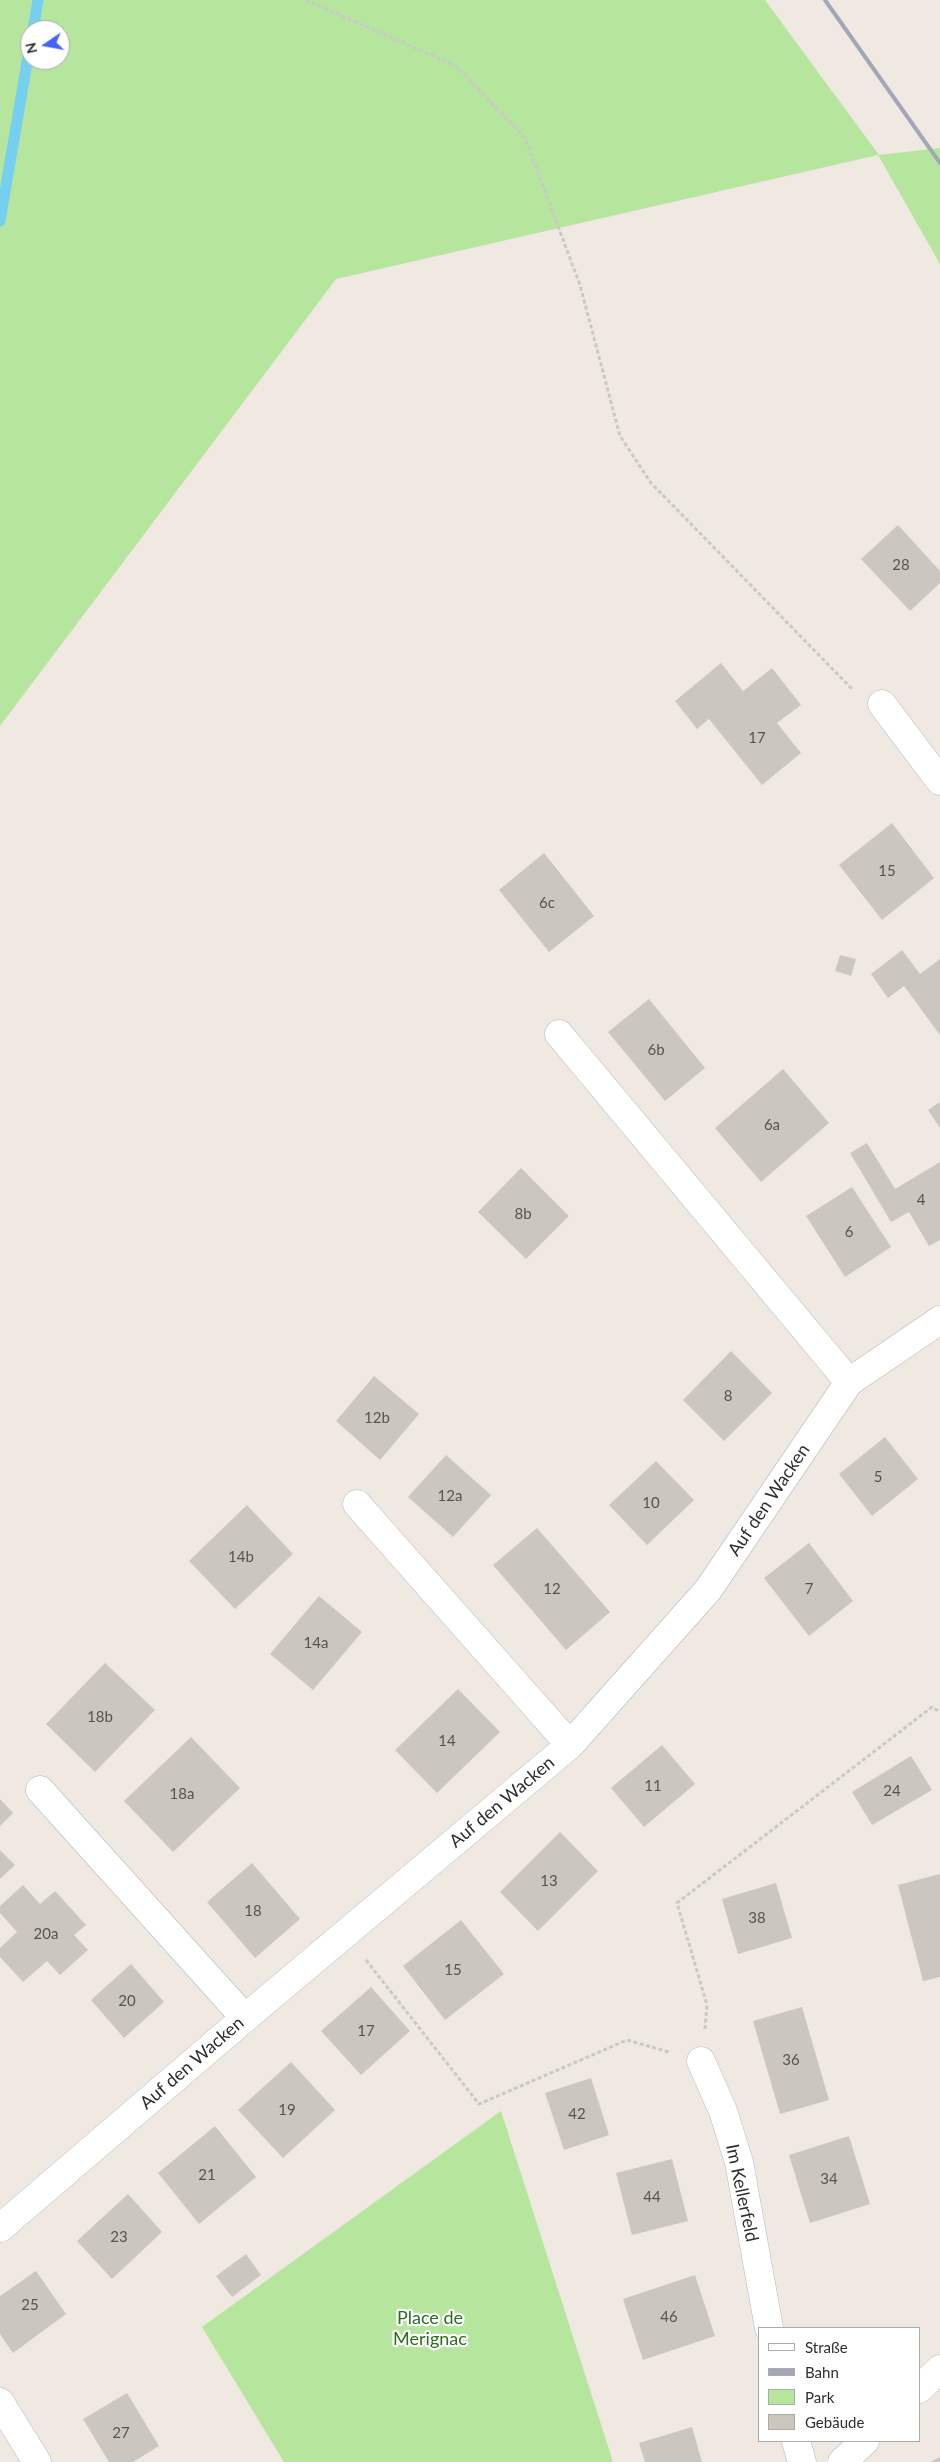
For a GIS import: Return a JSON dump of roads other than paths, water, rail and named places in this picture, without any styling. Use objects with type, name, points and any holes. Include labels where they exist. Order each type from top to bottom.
[{"type":"street","points":[[882,704],[940,782]]},
{"type":"street","points":[[559,1034],[849,1382]]},
{"type":"street","name":"Auf den Wacken","points":[[0,2228],[570,1745],[708,1590],[849,1382],[940,1320]]},
{"type":"street","points":[[357,1504],[570,1745]]},
{"type":"street","points":[[40,1790],[246,2018]]},
{"type":"street","name":"Im Kellerfeld","points":[[701,2061],[723,2111],[738,2162],[769,2327]]},
{"type":"street","points":[[920,2388],[940,2369]]},
{"type":"street","points":[[0,2402],[37,2462]]},
{"type":"street","points":[[796,2442],[802,2462]]},
{"type":"street","points":[[842,2462],[864,2442]]},
{"type":"waterway","points":[[35,20],[38,0]]},
{"type":"waterway","points":[[0,221],[26,70]]},
{"type":"railway","points":[[825,0],[940,163]]},
{"type":"park label","name":"Place de Merignac","points":[[430,2328]]}]
